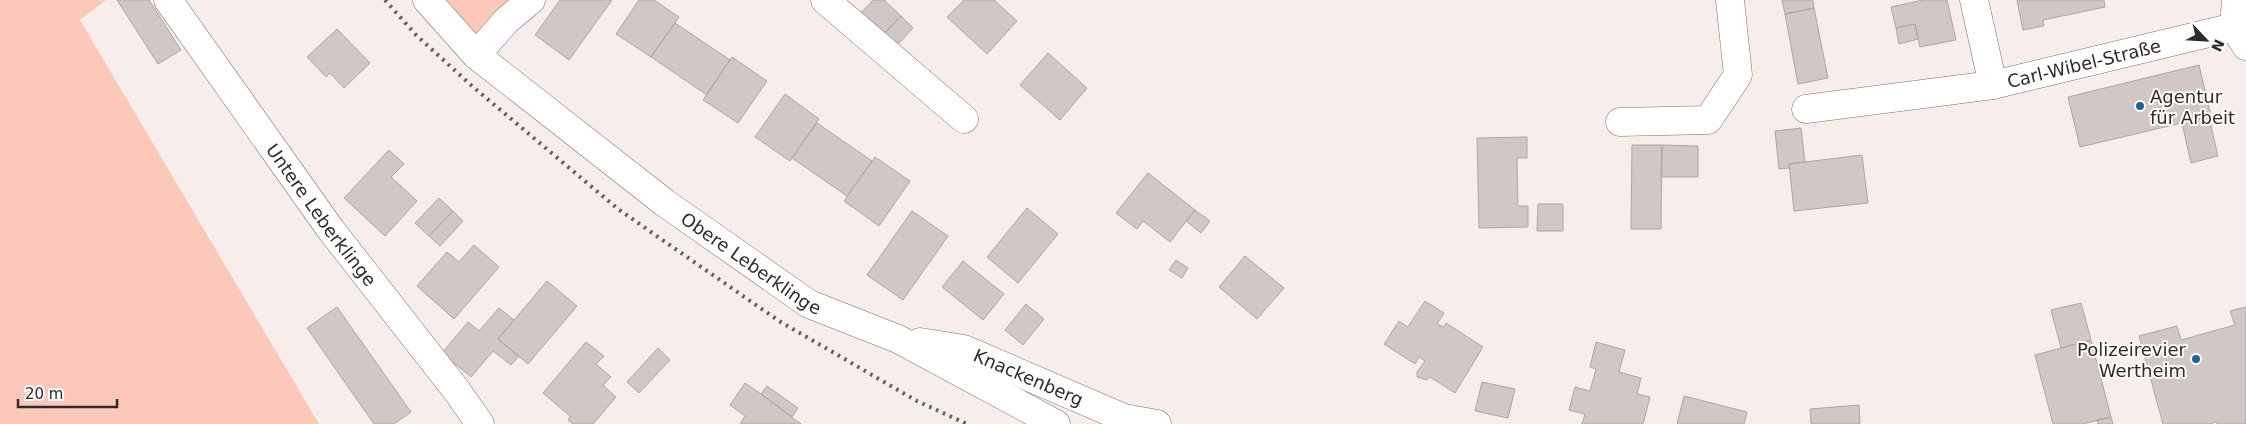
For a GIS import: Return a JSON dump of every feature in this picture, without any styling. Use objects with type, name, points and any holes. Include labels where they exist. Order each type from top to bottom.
[{"type":"street","name":"Untere Leberklinge","points":[[168,0],[331,230],[457,391],[480,424]]},
{"type":"street","name":"Obere Leberklinge","points":[[427,0],[476,54],[665,203],[809,304],[898,339],[1056,424]]},
{"type":"street","points":[[476,54],[507,20],[531,0]]},
{"type":"street","points":[[826,0],[964,119]]},
{"type":"street","points":[[1620,122],[1708,120],[1738,75],[1730,0]]},
{"type":"street","name":"Carl-Wibel-Straße","points":[[1974,0],[1993,85]]},
{"type":"street","points":[[2236,0],[2240,36]]},
{"type":"street","name":"Carl-Wibel-Straße","points":[[1806,109],[1993,85],[2240,36]]},
{"type":"street","name":"Knackenberg","points":[[898,339],[964,349],[1124,418],[1157,424]]},
{"type":"shaded area","points":[[0,0],[106,0],[80,20],[319,424],[0,424]]},
{"type":"shaded area","points":[[427,0],[531,0],[476,55]]},
{"type":"building","points":[[117,0],[149,0],[181,50],[158,64]]},
{"type":"building","points":[[560,0],[612,0],[569,60],[535,35]]},
{"type":"building","points":[[639,0],[654,0],[679,17],[651,57],[616,34]]},
{"type":"building","points":[[873,0],[884,0],[901,16],[879,39],[857,17]]},
{"type":"building","points":[[964,0],[994,0],[1017,21],[987,54],[947,17]]},
{"type":"building","points":[[1782,0],[1813,0],[1814,8],[1785,14]]},
{"type":"building","points":[[1923,0],[1947,0],[1956,40],[1920,47],[1915,24],[1896,28],[1891,7]]},
{"type":"building","points":[[2017,0],[2104,0],[2105,7],[2043,20],[2044,26],[2023,30]]},
{"type":"building","points":[[1814,8],[1828,78],[1798,84],[1785,14]]},
{"type":"building","points":[[901,16],[913,28],[892,51],[879,39]]},
{"type":"building","points":[[675,23],[730,60],[707,95],[651,57]]},
{"type":"building","points":[[1915,24],[1918,39],[1899,44],[1896,28]]},
{"type":"building","points":[[337,29],[370,63],[344,88],[330,73],[326,77],[307,57]]},
{"type":"building","points":[[1048,53],[1087,88],[1060,120],[1020,85]]},
{"type":"building","points":[[732,57],[767,81],[738,123],[703,100]]},
{"type":"building","name":"Agentur für Arbeit","points":[[2199,65],[2211,116],[2080,147],[2068,97]]},
{"type":"building","points":[[785,94],[819,119],[790,161],[755,137]]},
{"type":"building","points":[[2209,117],[2218,156],[2191,163],[2182,123]]},
{"type":"building","points":[[817,123],[872,161],[847,196],[792,158]]},
{"type":"building","points":[[1801,128],[1805,162],[1789,164],[1789,168],[1779,169],[1775,131]]},
{"type":"building","points":[[1527,137],[1527,158],[1517,158],[1518,206],[1528,206],[1528,227],[1479,228],[1477,138]]},
{"type":"building","points":[[1632,145],[1662,145],[1661,229],[1631,229]]},
{"type":"building","points":[[1662,145],[1698,146],[1698,177],[1661,177]]},
{"type":"building","points":[[389,150],[404,164],[391,177],[417,201],[385,236],[344,198]]},
{"type":"building","points":[[1862,155],[1868,203],[1794,211],[1789,164]]},
{"type":"building","points":[[875,157],[910,181],[879,226],[844,201]]},
{"type":"building","points":[[1148,173],[1195,210],[1170,242],[1143,221],[1137,229],[1116,213]]},
{"type":"building","points":[[439,198],[453,211],[429,236],[415,223]]},
{"type":"building","points":[[1538,204],[1563,204],[1563,231],[1537,231]]},
{"type":"building","points":[[1027,208],[1058,234],[1018,283],[987,257]]},
{"type":"building","points":[[1195,210],[1210,221],[1201,233],[1186,221]]},
{"type":"building","points":[[453,211],[463,221],[440,246],[429,236]]},
{"type":"building","points":[[912,211],[948,236],[903,300],[867,275]]},
{"type":"building","points":[[474,245],[499,267],[454,319],[417,286],[447,252],[459,262]]},
{"type":"building","points":[[1245,256],[1284,288],[1257,319],[1219,287]]},
{"type":"building","points":[[1176,260],[1188,268],[1182,278],[1169,270]]},
{"type":"building","points":[[963,261],[1004,294],[983,320],[942,287]]},
{"type":"building","points":[[547,281],[577,306],[528,364],[498,339]]},
{"type":"building","points":[[1425,301],[1444,313],[1437,324],[1444,327],[1446,323],[1483,347],[1455,393],[1430,377],[1427,380],[1417,377],[1417,372],[1425,361],[1419,357],[1415,364],[1384,344],[1399,321],[1408,327]]},
{"type":"building","points":[[2081,303],[2091,340],[2061,348],[2051,310]]},
{"type":"building","points":[[1026,304],[1044,319],[1023,345],[1005,330]]},
{"type":"building","points":[[337,307],[411,412],[394,424],[374,424],[307,328]]},
{"type":"building","name":"Polizeirevier Wertheim","points":[[2246,307],[2245,424],[2217,424],[2216,422],[2209,424],[2163,424],[2139,336],[2177,326],[2181,340],[2235,325],[2230,311]]},
{"type":"building","points":[[499,308],[514,320],[498,339],[519,356],[511,365],[493,351],[471,377],[442,353],[468,322],[479,331]]},
{"type":"building","points":[[2091,340],[2111,417],[2083,424],[2053,424],[2035,355]]},
{"type":"building","points":[[586,342],[604,356],[596,364],[611,377],[603,385],[616,397],[593,424],[573,424],[568,420],[570,416],[543,393]]},
{"type":"building","points":[[1596,342],[1625,350],[1619,372],[1641,378],[1637,394],[1650,397],[1643,424],[1582,424],[1585,414],[1569,410],[1575,387],[1590,391],[1596,369],[1590,367]]},
{"type":"building","points":[[658,348],[670,360],[639,393],[627,382]]},
{"type":"building","points":[[1482,382],[1515,389],[1508,418],[1475,411]]},
{"type":"building","points":[[745,383],[801,424],[740,424],[745,416],[730,405]]},
{"type":"building","points":[[767,386],[798,408],[792,417],[761,394]]},
{"type":"building","points":[[1684,396],[1747,412],[1744,424],[1677,424]]},
{"type":"building","points":[[1859,405],[1860,424],[1811,424],[1810,409]]},
{"type":"building","points":[[2111,417],[2113,424],[2098,424],[2097,420]]},
{"type":"railway","points":[[385,0],[416,35],[472,86],[618,209],[779,321],[917,401],[967,424]]},
{"type":"place","name":"Agentur für Arbeit","points":[[2140,106]]},
{"type":"place","name":"Polizeirevier Wertheim","points":[[2196,359]]}]
